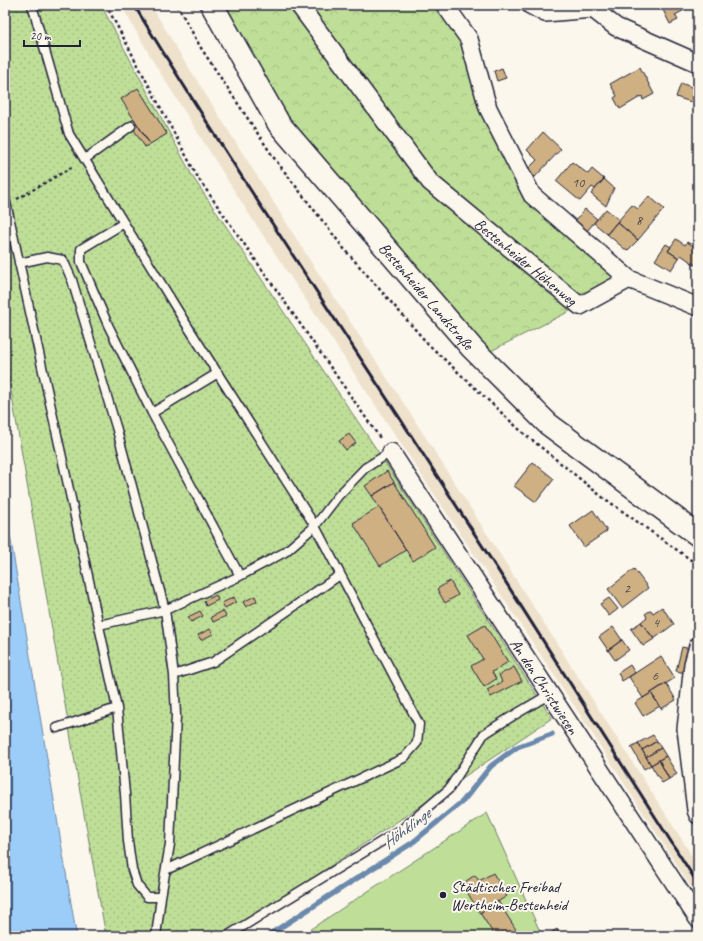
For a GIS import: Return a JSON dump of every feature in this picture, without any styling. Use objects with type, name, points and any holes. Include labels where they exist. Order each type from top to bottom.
[{"type":"main road","name":"Bestenheider Landstraße","points":[[212,5],[279,124],[472,348],[548,424],[698,535]]},
{"type":"street","name":"Bestenheider Höhenweg","points":[[299,5],[430,182],[436,187],[580,306],[629,279]]},
{"type":"street","points":[[445,5],[469,39],[488,108],[532,195],[629,279],[698,307]]},
{"type":"street","points":[[530,5],[545,13],[595,7],[616,27],[698,62]]},
{"type":"street","name":"An den Christwiesen","points":[[391,452],[698,919]]},
{"type":"street","points":[[698,646],[693,664],[686,729],[696,810],[698,815]]},
{"type":"lane","points":[[32,5],[69,134],[183,319],[315,526],[419,724],[416,743],[404,758],[166,870]]},
{"type":"lane","points":[[85,159],[131,126]]},
{"type":"lane","points":[[6,201],[117,708],[128,841],[132,870],[137,885],[146,897],[161,897]]},
{"type":"lane","points":[[124,222],[81,249],[81,262],[108,325],[152,413],[240,576]]},
{"type":"lane","points":[[19,263],[47,257],[63,260],[72,280],[117,430],[165,610],[174,675],[176,716],[170,844],[156,936]]},
{"type":"lane","points":[[152,413],[218,373]]},
{"type":"lane","points":[[99,625],[165,610],[240,576],[285,552],[315,526],[338,496],[365,468],[391,452]]},
{"type":"lane","points":[[174,675],[213,662],[340,574]]},
{"type":"lane","points":[[227,936],[402,829],[448,789],[484,734],[550,694]]},
{"type":"lane","points":[[57,728],[117,708]]},
{"type":"path","points":[[106,5],[198,178],[391,452]]},
{"type":"path","points":[[6,201],[85,159]]},
{"type":"shaded area","points":[[121,5],[151,5],[311,262],[410,413],[698,865],[698,898],[575,707],[247,211],[156,66]]},
{"type":"green space","points":[[5,5],[101,5],[194,179],[375,447],[552,718],[226,936],[106,936],[5,356]]},
{"type":"green space","points":[[212,5],[446,5],[488,106],[532,195],[629,279],[580,306],[481,356],[279,124]]},
{"type":"green space","name":"Städtisches Freibad Wertheim-Bestenheid","points":[[487,813],[542,936],[300,936]]},
{"type":"water","points":[[5,505],[75,927],[77,936],[5,936]]},
{"type":"building","points":[[655,5],[694,5],[675,15],[678,20],[670,24],[662,8],[658,10]]},
{"type":"building","points":[[640,67],[654,94],[643,100],[642,96],[620,109],[614,98],[617,96],[610,84]]},
{"type":"building","points":[[502,68],[506,78],[497,81],[494,71]]},
{"type":"building","points":[[681,83],[696,89],[691,102],[676,97]]},
{"type":"building","points":[[138,88],[167,134],[150,144],[121,99]]},
{"type":"building","points":[[134,119],[150,144],[145,147],[129,122]]},
{"type":"building","points":[[543,132],[561,149],[535,177],[527,170],[537,160],[527,150]]},
{"type":"building","points":[[572,162],[588,174],[592,169],[604,179],[595,189],[592,187],[580,201],[556,181]]},
{"type":"building","points":[[604,179],[614,188],[606,206],[591,194]]},
{"type":"building","points":[[649,196],[664,209],[638,240],[617,222],[632,205],[638,209]]},
{"type":"building","points":[[585,209],[597,219],[587,231],[575,221]]},
{"type":"building","points":[[606,209],[619,220],[607,234],[594,223]]},
{"type":"building","points":[[617,222],[638,240],[627,251],[607,234]]},
{"type":"building","points":[[676,239],[685,245],[687,242],[697,248],[698,247],[698,267],[681,255],[679,258],[668,251]]},
{"type":"building","points":[[666,244],[671,247],[668,251],[679,258],[671,270],[655,260]]},
{"type":"building","points":[[349,434],[356,443],[346,450],[339,441]]},
{"type":"building","points":[[533,462],[554,479],[536,502],[514,486]]},
{"type":"building","points":[[387,471],[394,482],[372,496],[365,486]]},
{"type":"building","points":[[394,482],[435,547],[413,561],[372,496]]},
{"type":"building","points":[[379,507],[406,550],[380,566],[353,523]]},
{"type":"building","points":[[593,510],[607,531],[584,547],[570,526]]},
{"type":"building","points":[[634,569],[648,588],[622,608],[608,589]]},
{"type":"building","points":[[450,581],[458,595],[445,603],[437,589]]},
{"type":"building","points":[[216,595],[218,600],[206,606],[204,601]]},
{"type":"building","points":[[255,596],[257,601],[246,607],[243,602]]},
{"type":"building","points":[[234,597],[236,602],[225,608],[222,603]]},
{"type":"building","points":[[609,598],[618,609],[609,616],[600,604]]},
{"type":"building","points":[[662,607],[674,624],[654,639],[641,622],[647,617],[645,614],[651,610],[653,613]]},
{"type":"building","points":[[200,611],[203,616],[191,622],[188,617]]},
{"type":"building","points":[[223,611],[226,616],[213,622],[211,617]]},
{"type":"building","points":[[641,622],[654,639],[643,646],[631,629]]},
{"type":"building","points":[[485,625],[508,662],[492,672],[496,679],[484,687],[471,666],[483,659],[468,635]]},
{"type":"building","points":[[613,627],[622,640],[608,650],[599,637]]},
{"type":"building","points":[[210,629],[213,634],[201,640],[198,635]]},
{"type":"building","points":[[622,640],[629,650],[615,660],[608,650]]},
{"type":"building","points":[[682,647],[691,649],[685,673],[676,671]]},
{"type":"building","points":[[661,656],[675,678],[643,698],[629,677]]},
{"type":"building","points":[[630,665],[635,673],[622,681],[618,673]]},
{"type":"building","points":[[514,667],[522,681],[491,697],[487,690],[502,682],[499,675]]},
{"type":"building","points":[[666,683],[676,700],[661,709],[651,693]]},
{"type":"building","points":[[651,693],[660,706],[643,716],[635,703]]},
{"type":"building","points":[[653,735],[657,741],[642,750],[638,743]]},
{"type":"building","points":[[657,741],[661,748],[646,757],[642,750]]},
{"type":"building","points":[[638,743],[651,765],[644,769],[631,747]]},
{"type":"building","points":[[661,748],[666,756],[651,765],[646,757]]},
{"type":"building","points":[[666,756],[677,774],[669,779],[659,760]]},
{"type":"building","points":[[659,760],[669,779],[662,783],[651,765]]},
{"type":"building","points":[[493,873],[507,896],[480,913],[462,884],[475,875],[479,881]]},
{"type":"building","points":[[498,901],[520,936],[495,936],[480,913]]},
{"type":"building","points":[[557,929],[561,936],[546,936]]},
{"type":"waterway","name":"Höhklinge","points":[[267,936],[412,843],[463,801],[491,766],[517,747],[552,734]]},
{"type":"railway","points":[[134,5],[166,58],[476,536],[698,884]]},
{"type":"place","name":"Städtisches Freibad Wertheim-Bestenheid","points":[[443,895]]}]
